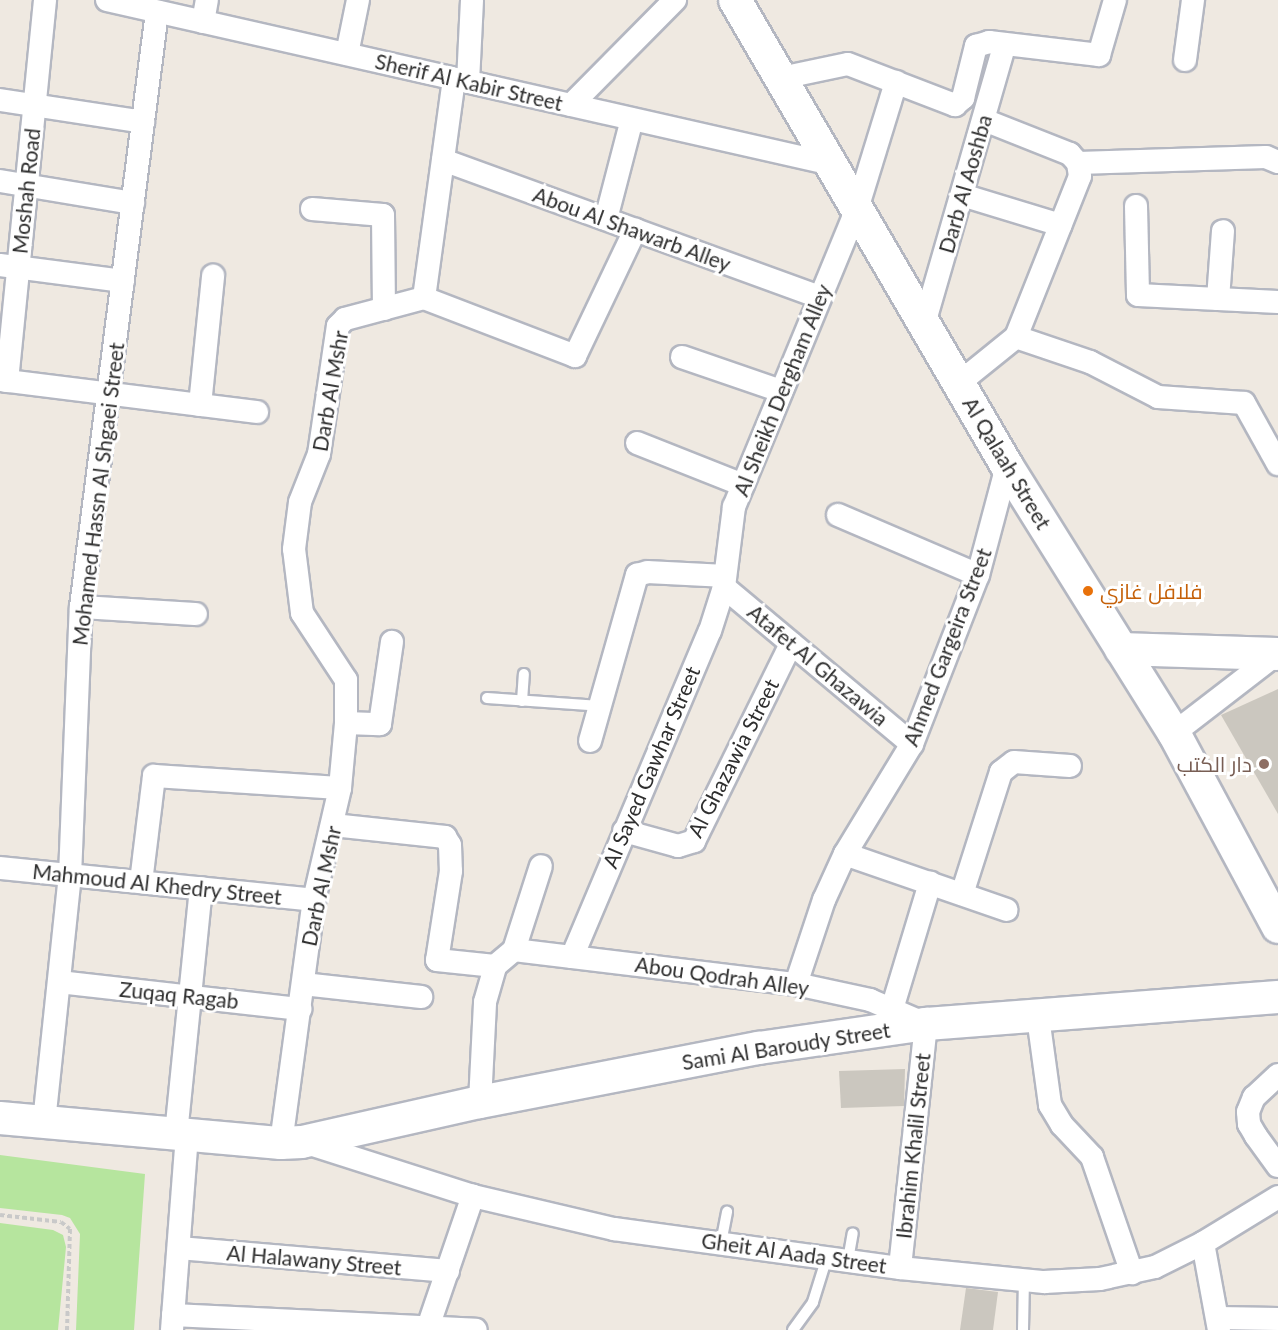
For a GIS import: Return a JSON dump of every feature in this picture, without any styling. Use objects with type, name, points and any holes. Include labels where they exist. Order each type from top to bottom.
[{"type":"main road","name":"Al Qalaah Street","points":[[735,0],[1007,466],[1174,733],[1278,927]]},
{"type":"main road","points":[[1121,649],[1277,654]]},
{"type":"main road","name":"Sami Al Baroudy Street","points":[[0,1118],[291,1142],[480,1102],[759,1048],[926,1024],[1278,998]]},
{"type":"street","name":"Moshah Road","points":[[4,381],[9,266],[26,185],[45,0]]},
{"type":"street","name":"Sherif Al Kabir Street","points":[[107,0],[157,12],[205,11],[347,54],[831,164]]},
{"type":"street","points":[[347,54],[358,0]]},
{"type":"street","points":[[472,0],[461,81],[443,160],[424,298],[575,357],[635,230]]},
{"type":"street","points":[[571,105],[675,0]]},
{"type":"street","points":[[781,78],[848,64],[955,105],[963,98],[976,46],[989,42],[1099,55],[1115,0]]},
{"type":"street","points":[[1185,60],[1193,0]]},
{"type":"street","name":"Mohamed Hassn Al Shgaei Street","points":[[45,1122],[70,876],[81,607],[157,12]]},
{"type":"street","name":"Darb Al Aoshba","points":[[924,324],[1005,44]]},
{"type":"street","name":"Al Sheikh Dergham Alley","points":[[724,581],[729,530],[743,485],[857,209],[896,82]]},
{"type":"street","points":[[0,100],[143,122]]},
{"type":"street","points":[[606,219],[633,119]]},
{"type":"street","points":[[959,383],[1016,337],[1080,176],[1078,163],[1070,154],[984,120]]},
{"type":"street","points":[[1078,163],[1266,157],[1278,162]]},
{"type":"street","name":"Abou Al Shawarb Alley","points":[[443,160],[820,297]]},
{"type":"street","points":[[0,181],[133,202]]},
{"type":"street","points":[[962,195],[1060,225]]},
{"type":"street","points":[[1136,206],[1138,295],[1278,302]]},
{"type":"street","points":[[312,209],[383,215],[384,309]]},
{"type":"street","points":[[1218,299],[1223,231]]},
{"type":"street","points":[[9,266],[123,281]]},
{"type":"street","points":[[200,405],[213,276]]},
{"type":"street","name":"Darb Al Mshr","points":[[291,1142],[300,1009],[314,900],[340,788],[346,723],[346,680],[298,602],[295,531],[300,502],[320,454],[338,326],[345,319],[424,298]]},
{"type":"street","points":[[1016,337],[1090,362],[1158,397],[1244,403],[1278,464]]},
{"type":"street","points":[[682,357],[781,391]]},
{"type":"street","points":[[4,381],[257,412]]},
{"type":"street","points":[[637,443],[743,485]]},
{"type":"street","name":"Ahmed Gargeira Street","points":[[796,984],[824,900],[845,854],[912,744],[978,575],[1007,466]]},
{"type":"street","points":[[838,515],[978,575]]},
{"type":"street","points":[[590,741],[637,575],[648,572],[724,581]]},
{"type":"street","name":"Atafet Al Ghazawia","points":[[724,581],[791,644],[912,744]]},
{"type":"street","name":"Al Sayed Gawhar Street","points":[[572,957],[710,631],[724,581]]},
{"type":"street","points":[[81,607],[196,614]]},
{"type":"street","points":[[346,723],[380,724],[392,642]]},
{"type":"street","name":"Al Ghazawia Street","points":[[624,831],[678,846],[694,841],[791,644]]},
{"type":"street","points":[[1174,733],[1277,654]]},
{"type":"street","points":[[962,894],[1001,772],[1014,762],[1070,766]]},
{"type":"street","points":[[141,882],[154,776],[340,788]]},
{"type":"street","points":[[333,825],[436,833],[450,845],[451,872],[436,960],[495,966]]},
{"type":"street","points":[[845,854],[1007,910]]},
{"type":"street","points":[[480,1102],[485,1002],[495,966],[514,950],[541,866]]},
{"type":"street","name":"Mahmoud Al Khedry Street","points":[[0,868],[314,900]]},
{"type":"street","points":[[892,1009],[930,883]]},
{"type":"street","points":[[201,888],[191,996],[182,1134],[179,1248],[172,1323],[476,1330]]},
{"type":"street","name":"Abou Qodrah Alley","points":[[514,950],[796,984],[870,1000],[926,1024]]},
{"type":"street","name":"Zuqaq Ragab","points":[[59,982],[300,1009]]},
{"type":"street","points":[[303,984],[421,997]]},
{"type":"street","points":[[1038,1017],[1050,1105],[1062,1125],[1092,1157],[1132,1273]]},
{"type":"street","name":"Ibrahim Khalil Street","points":[[900,1268],[926,1024]]},
{"type":"street","points":[[1278,1075],[1254,1097],[1248,1112],[1249,1124],[1278,1166]]},
{"type":"street","name":"Gheit Al Aada Street","points":[[291,1142],[473,1196],[614,1229],[900,1268],[1024,1280],[1100,1279],[1155,1267],[1203,1244],[1278,1197]]},
{"type":"street","points":[[429,1328],[473,1196]]},
{"type":"street","points":[[1203,1244],[1219,1324],[1278,1319]]},
{"type":"street","name":"Al Halawany Street","points":[[179,1248],[448,1271]]},
{"type":"lane","points":[[522,701],[524,674]]},
{"type":"lane","points":[[487,698],[600,706]]},
{"type":"lane","points":[[721,1243],[727,1212]]},
{"type":"lane","points":[[794,1330],[853,1233]]},
{"type":"lane","points":[[1023,1330],[1024,1280]]},
{"type":"path","points":[[0,1215],[61,1222],[70,1229],[67,1330]]},
{"type":"green space","points":[[0,1155],[145,1174],[134,1330],[76,1330],[80,1234],[70,1218],[62,1215],[0,1208]]},
{"type":"green space","points":[[0,1223],[53,1230],[63,1235],[66,1247],[58,1330],[0,1330]]},
{"type":"building","name":"دار الكتب","points":[[1278,689],[1278,814],[1221,715]]},
{"type":"building","points":[[905,1069],[904,1106],[841,1108],[839,1071]]},
{"type":"building","points":[[966,1288],[998,1292],[993,1330],[960,1330]]},
{"type":"place","name":"فلافل غازي","points":[[1088,591]]},
{"type":"place","name":"دار الكتب","points":[[1264,764]]}]
